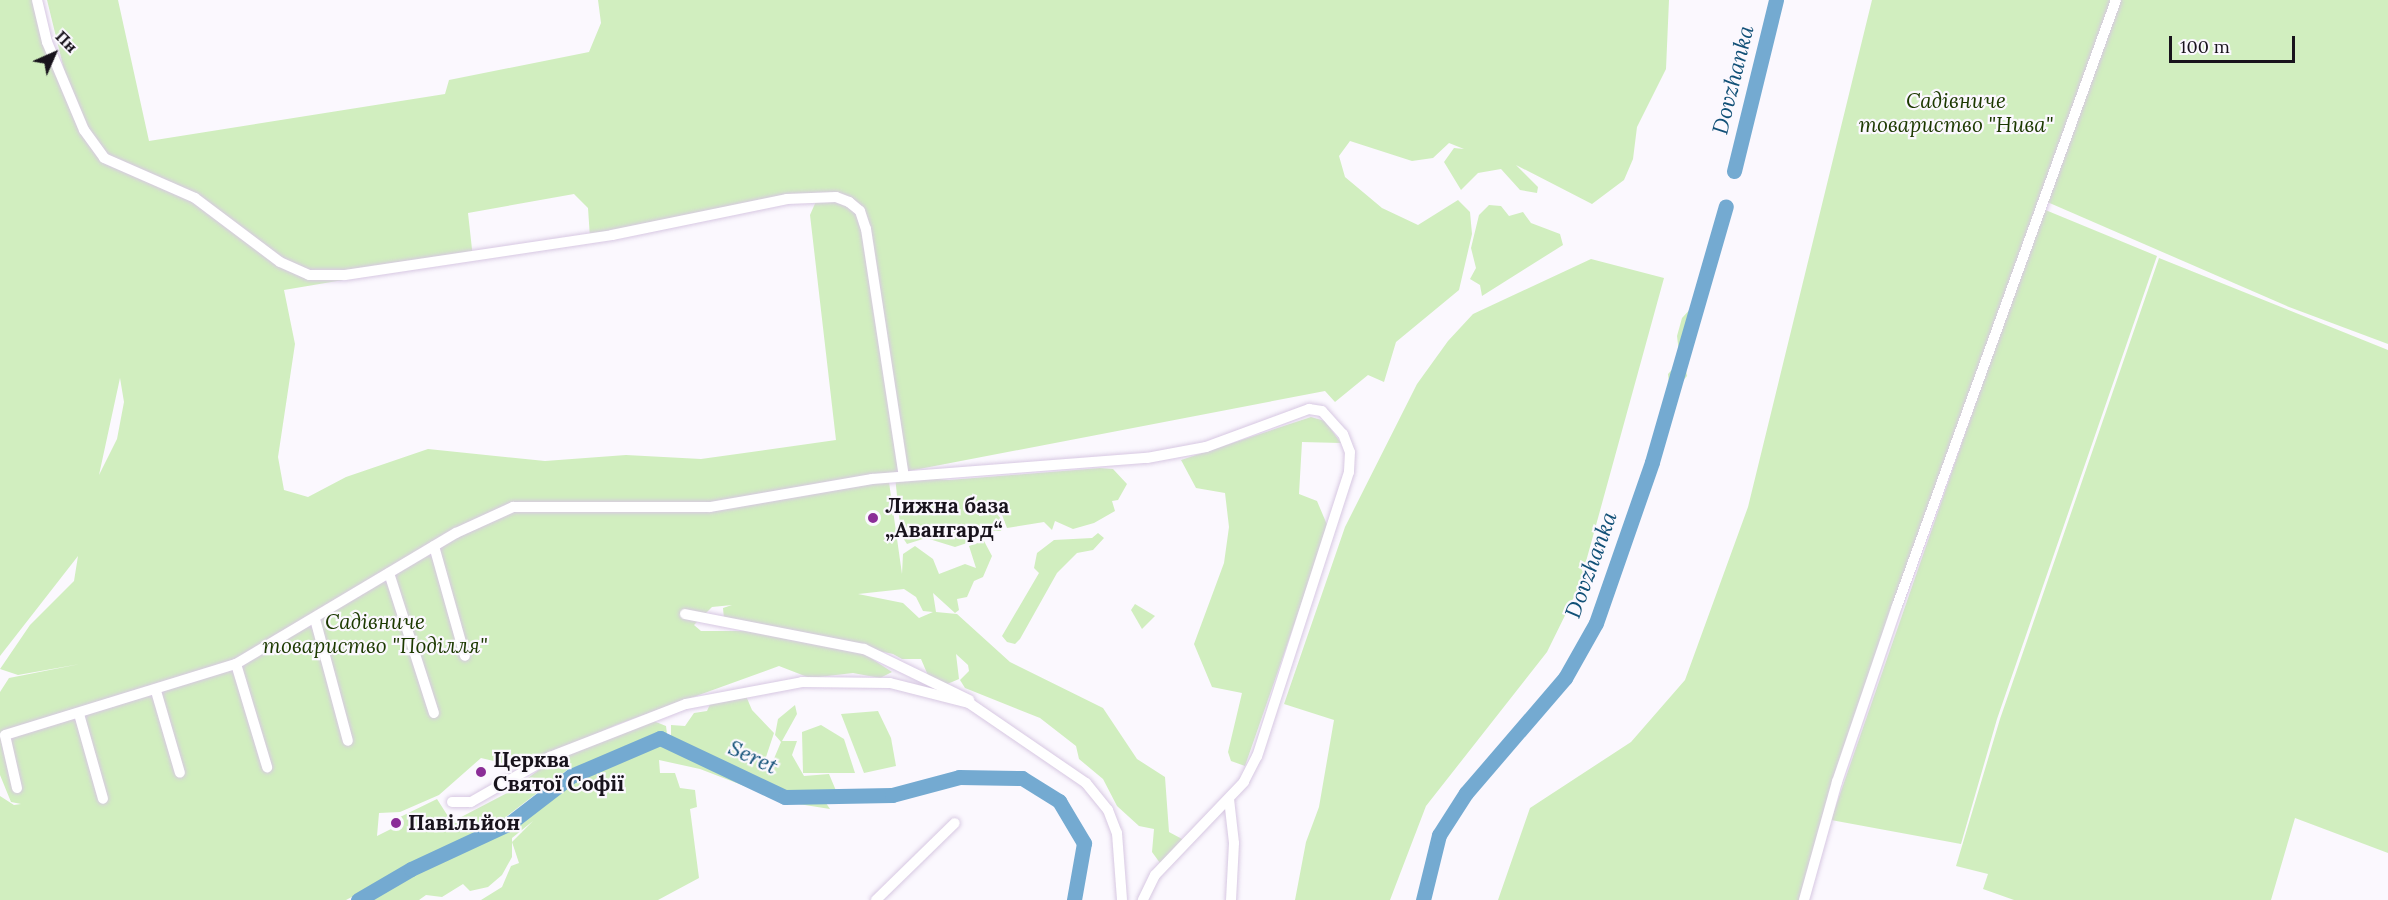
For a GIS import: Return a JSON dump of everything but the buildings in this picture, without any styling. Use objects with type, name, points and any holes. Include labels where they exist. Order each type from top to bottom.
[{"type":"street","points":[[37,0],[47,42],[84,130],[104,158],[195,198],[280,262],[309,275],[345,275],[612,235],[787,199],[836,197],[849,202],[860,212],[866,229],[904,476]]},
{"type":"street","points":[[1804,900],[1837,782],[1897,606],[2115,0]]},
{"type":"street","points":[[17,788],[5,735],[156,691],[236,664],[474,523],[521,506],[710,507],[904,476],[1043,469],[1176,453],[1243,435],[1309,409],[1334,420],[1350,452],[1349,472],[1257,756],[1229,799],[1155,875],[1143,900]]},
{"type":"street","points":[[434,546],[465,656]]},
{"type":"street","points":[[390,573],[434,713]]},
{"type":"street","points":[[685,614],[864,649],[965,696],[981,710],[1068,768],[1108,810],[1117,833],[1122,900]]},
{"type":"street","points":[[315,618],[348,741]]},
{"type":"street","points":[[236,664],[267,767]]},
{"type":"street","points":[[452,802],[471,802],[550,757],[654,714],[751,690],[802,682],[873,681],[981,710]]},
{"type":"street","points":[[156,691],[180,773]]},
{"type":"street","points":[[79,714],[103,799]]},
{"type":"street","points":[[1229,799],[1234,843],[1231,900]]},
{"type":"street","points":[[876,900],[955,823]]},
{"type":"green space","name":"Садівниче товариство \"Поділля\"","points":[[0,0],[38,0],[80,135],[47,0],[118,0],[149,141],[445,94],[449,80],[589,52],[601,23],[598,0],[1669,0],[1666,69],[1637,127],[1633,159],[1624,180],[1592,204],[1516,165],[1538,187],[1537,193],[1520,190],[1501,169],[1478,173],[1461,190],[1444,162],[1454,148],[1464,149],[1449,143],[1433,158],[1412,161],[1350,141],[1339,156],[1345,177],[1382,208],[1418,225],[1458,200],[1470,212],[1472,234],[1459,290],[1396,342],[1384,382],[1368,375],[1335,402],[1325,391],[888,475],[902,574],[903,554],[915,546],[933,559],[939,574],[965,564],[976,568],[969,546],[984,541],[992,556],[983,577],[974,581],[967,597],[957,599],[959,610],[955,613],[933,593],[936,612],[957,614],[1010,662],[1103,708],[1137,759],[1165,777],[1169,832],[1182,839],[1182,846],[1160,863],[1152,852],[1154,829],[1139,826],[1117,806],[1103,779],[1079,759],[1076,746],[1040,718],[965,688],[960,680],[969,671],[968,665],[956,654],[959,679],[945,685],[930,680],[921,659],[902,659],[893,654],[724,619],[723,608],[732,605],[712,607],[694,625],[701,631],[773,631],[857,649],[892,672],[880,678],[853,673],[810,678],[779,666],[616,725],[523,768],[481,758],[439,795],[400,812],[379,813],[377,836],[401,824],[398,818],[437,799],[451,821],[444,826],[509,792],[559,755],[651,720],[666,726],[667,734],[650,735],[638,746],[567,770],[481,836],[463,839],[346,900],[0,900],[0,796],[14,805],[21,804],[11,802],[0,775],[0,692],[9,678],[80,664],[18,675],[0,669],[30,625],[74,581],[78,556],[0,656]],"holes":[[[574,194],[588,208],[590,238],[817,199],[810,215],[836,440],[701,459],[626,455],[545,461],[428,449],[346,477],[308,497],[284,490],[278,457],[295,344],[284,290],[473,258],[468,213]],[[120,378],[124,402],[117,439],[99,475]],[[904,589],[916,597],[923,611],[933,612],[919,618],[903,603],[858,594]]]},
{"type":"green space","name":"Садівниче товариство \"Нива\"","points":[[1872,0],[2113,0],[1800,900],[1498,900],[1530,808],[1631,742],[1685,680],[1748,507]]},
{"type":"green space","points":[[2120,0],[2388,0],[2388,344],[2289,307],[2045,201]]},
{"type":"green space","points":[[1489,205],[1501,206],[1509,216],[1523,212],[1531,223],[1560,234],[1563,245],[1482,296],[1480,285],[1470,279],[1476,268],[1471,248],[1479,215]]},
{"type":"green space","points":[[2043,209],[2157,256],[1997,719],[1961,844],[1831,820]]},
{"type":"green space","points":[[2159,258],[2388,350],[2388,853],[2295,818],[2271,900],[2014,900],[1983,889],[1988,874],[1956,866],[2000,719]]},
{"type":"green space","points":[[1591,259],[1664,278],[1579,587],[1547,652],[1426,806],[1390,900],[1295,900],[1306,842],[1319,807],[1334,720],[1284,704],[1345,527],[1417,384],[1448,341],[1473,314]]},
{"type":"green space","points":[[1694,305],[1700,320],[1684,360],[1687,376],[1676,389],[1676,401],[1671,404],[1668,374],[1680,361],[1677,336],[1682,318]]},
{"type":"green space","points":[[1311,417],[1325,421],[1341,443],[1302,442],[1299,494],[1317,501],[1328,527],[1245,766],[1231,761],[1228,752],[1242,693],[1212,687],[1194,644],[1224,563],[1229,527],[1225,493],[1196,488],[1181,460]]},
{"type":"green space","points":[[1100,468],[1113,469],[1127,484],[1118,500],[1112,501],[1115,511],[1094,523],[1073,529],[1055,521],[1052,530],[1044,522],[1007,528],[1002,515],[984,501],[979,516],[996,513],[1003,521],[1001,531],[973,530],[970,542],[955,547],[926,538],[907,544],[901,535],[895,476],[949,480]]},
{"type":"green space","points":[[1098,533],[1104,538],[1093,550],[1077,553],[1057,573],[1020,639],[1015,644],[1007,642],[1002,636],[1039,573],[1034,568],[1037,553],[1054,540],[1092,538]]},
{"type":"green space","points":[[1135,604],[1155,616],[1142,629],[1131,610]]},
{"type":"green space","points":[[746,696],[752,710],[774,733],[765,760],[773,761],[781,742],[775,735],[778,719],[795,705],[797,714],[782,741],[797,741],[792,755],[804,776],[829,774],[837,793],[792,794],[671,736],[671,725],[685,726],[694,713],[707,711],[711,702]]},
{"type":"green space","points":[[878,711],[891,738],[896,766],[864,773],[841,714]]},
{"type":"green space","points":[[821,725],[844,739],[855,773],[803,773],[802,732]]},
{"type":"green space","points":[[647,744],[682,750],[787,796],[824,800],[830,809],[786,802],[700,769],[659,760],[660,773],[675,773],[680,788],[695,790],[697,807],[690,809],[699,878],[658,900],[481,900],[502,887],[511,866],[519,863],[512,842],[512,857],[502,875],[488,887],[470,891],[463,884],[442,897],[426,895],[419,900],[355,900],[382,892],[419,865],[512,824],[523,817],[525,806],[575,773]],"holes":[[[533,821],[512,842],[512,838]]]},
{"type":"waterway","name":"Dovzhanka","points":[[1734,171],[1776,0]]},
{"type":"waterway","name":"Dovzhanka","points":[[1423,900],[1439,835],[1466,793],[1565,678],[1596,623],[1652,462],[1726,206]]},
{"type":"waterway","name":"Seret","points":[[358,900],[411,869],[510,823],[571,776],[660,738],[785,797],[892,795],[959,777],[1022,778],[1059,801],[1084,843],[1074,900]]},
{"type":"place","name":"Лижна база „Авангард“","points":[[873,518]]},
{"type":"place","name":"Церква Святої Софії","points":[[481,772]]},
{"type":"place","name":"Павільйон","points":[[396,823]]}]
